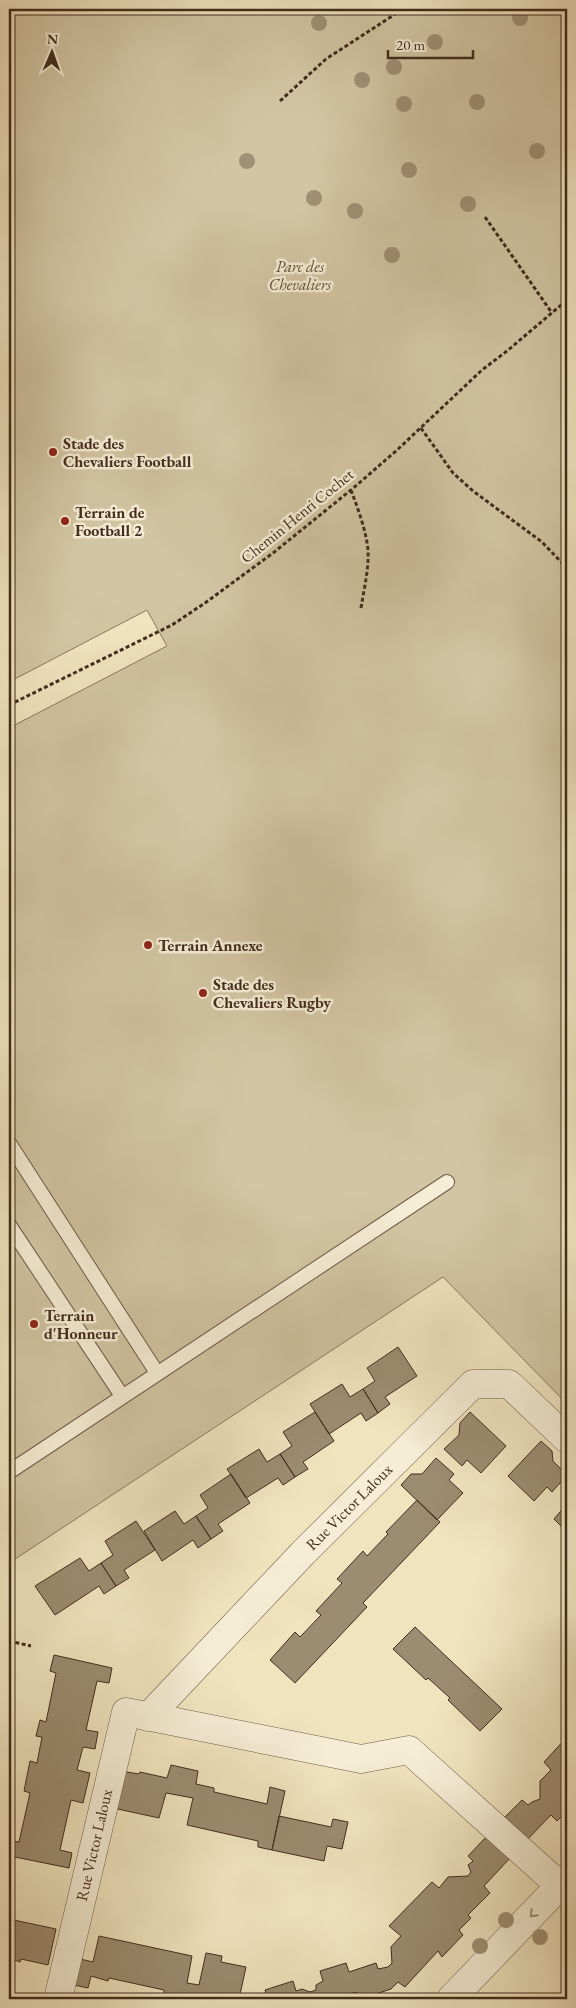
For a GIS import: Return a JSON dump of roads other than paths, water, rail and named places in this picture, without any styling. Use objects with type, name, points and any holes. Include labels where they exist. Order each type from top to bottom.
[{"type":"street","name":"Rue Victor Laloux","points":[[148,1716],[303,1553],[473,1384],[509,1384],[567,1438]]},
{"type":"street","name":"Rue Victor Laloux","points":[[58,1999],[126,1712],[361,1759],[409,1750],[565,1885]]},
{"type":"street","points":[[451,1999],[565,1885]]},
{"type":"lane","points":[[9,1143],[157,1373]]},
{"type":"lane","points":[[9,1472],[447,1182]]},
{"type":"lane","points":[[9,1225],[122,1396]]},
{"type":"place","name":"Stade des Chevaliers Football","points":[[53,452]]},
{"type":"place","name":"Terrain de Football 2","points":[[65,521]]},
{"type":"place","name":"Terrain Annexe","points":[[148,945]]},
{"type":"place","name":"Stade des Chevaliers Rugby","points":[[203,993]]},
{"type":"place","name":"Terrain d'Honneur","points":[[34,1324]]},
{"type":"park label","name":"Parc des Chevaliers","points":[[300,275]]}]
